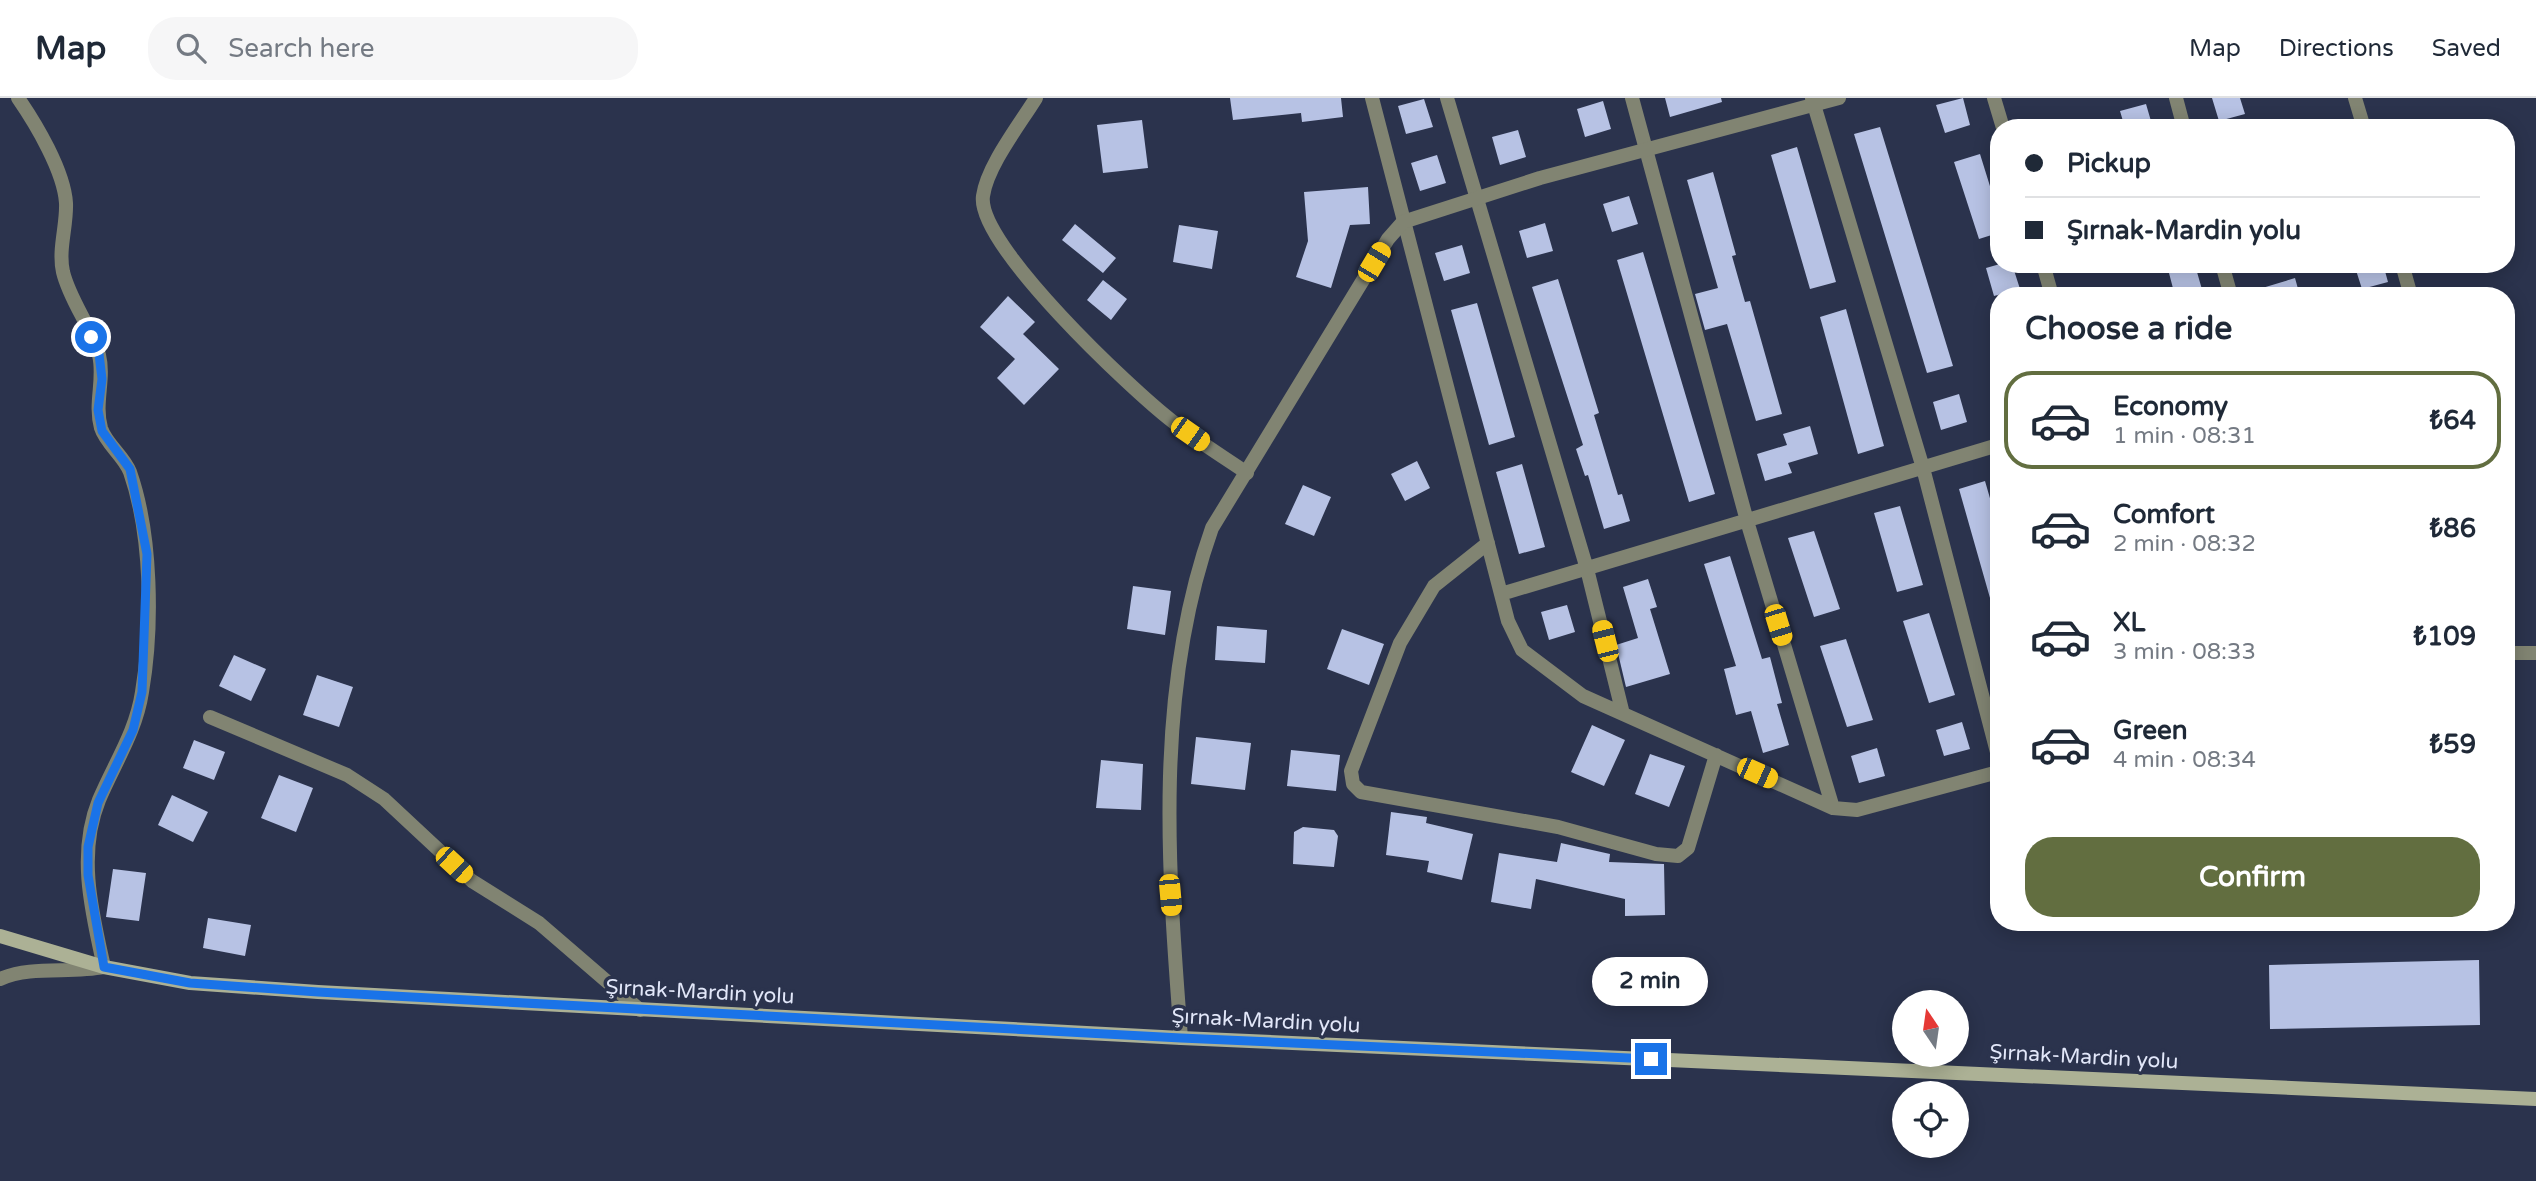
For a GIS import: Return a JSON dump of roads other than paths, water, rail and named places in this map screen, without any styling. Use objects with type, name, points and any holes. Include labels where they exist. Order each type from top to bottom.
[{"type":"main road","name":"Şırnak-Mardin yolu","points":[[0,936],[104,967],[190,983],[1181,1038],[2536,1098]]},
{"type":"street","points":[[0,979],[26,972],[86,971],[104,967],[88,875],[88,847],[98,803],[133,730],[142,692],[147,554],[130,469],[102,431],[98,410],[102,379],[99,354],[63,272],[61,252],[66,203],[60,180],[33,120],[18,98]]},
{"type":"street","points":[[1036,98],[995,166],[982,197],[988,221],[1024,275],[1081,338],[1171,420],[1247,473]]},
{"type":"street","points":[[1372,98],[1508,621],[1522,650],[1583,696],[1833,808],[1857,810],[1990,774]]},
{"type":"street","points":[[1447,98],[1479,198],[1587,569],[1623,714]]},
{"type":"street","points":[[1632,98],[1746,521],[1833,808]]},
{"type":"street","points":[[1181,1038],[1168,871],[1175,694],[1193,581],[1212,528],[1388,239],[1403,222],[1540,178],[1813,101],[1839,98]]},
{"type":"street","points":[[1994,98],[2000,119]]},
{"type":"street","points":[[2176,98],[2182,119]]},
{"type":"street","points":[[2356,98],[2362,119]]},
{"type":"street","points":[[1813,101],[1923,468],[1990,725]]},
{"type":"street","points":[[1501,594],[1990,447]]},
{"type":"street","points":[[1488,543],[1434,586],[1400,643],[1351,771],[1353,784],[1361,792],[1558,827],[1656,855],[1678,856],[1688,848],[1716,755]]},
{"type":"street","points":[[2515,653],[2536,653]]},
{"type":"street","points":[[211,717],[346,775],[384,799],[472,881],[539,923],[640,1010]]}]
